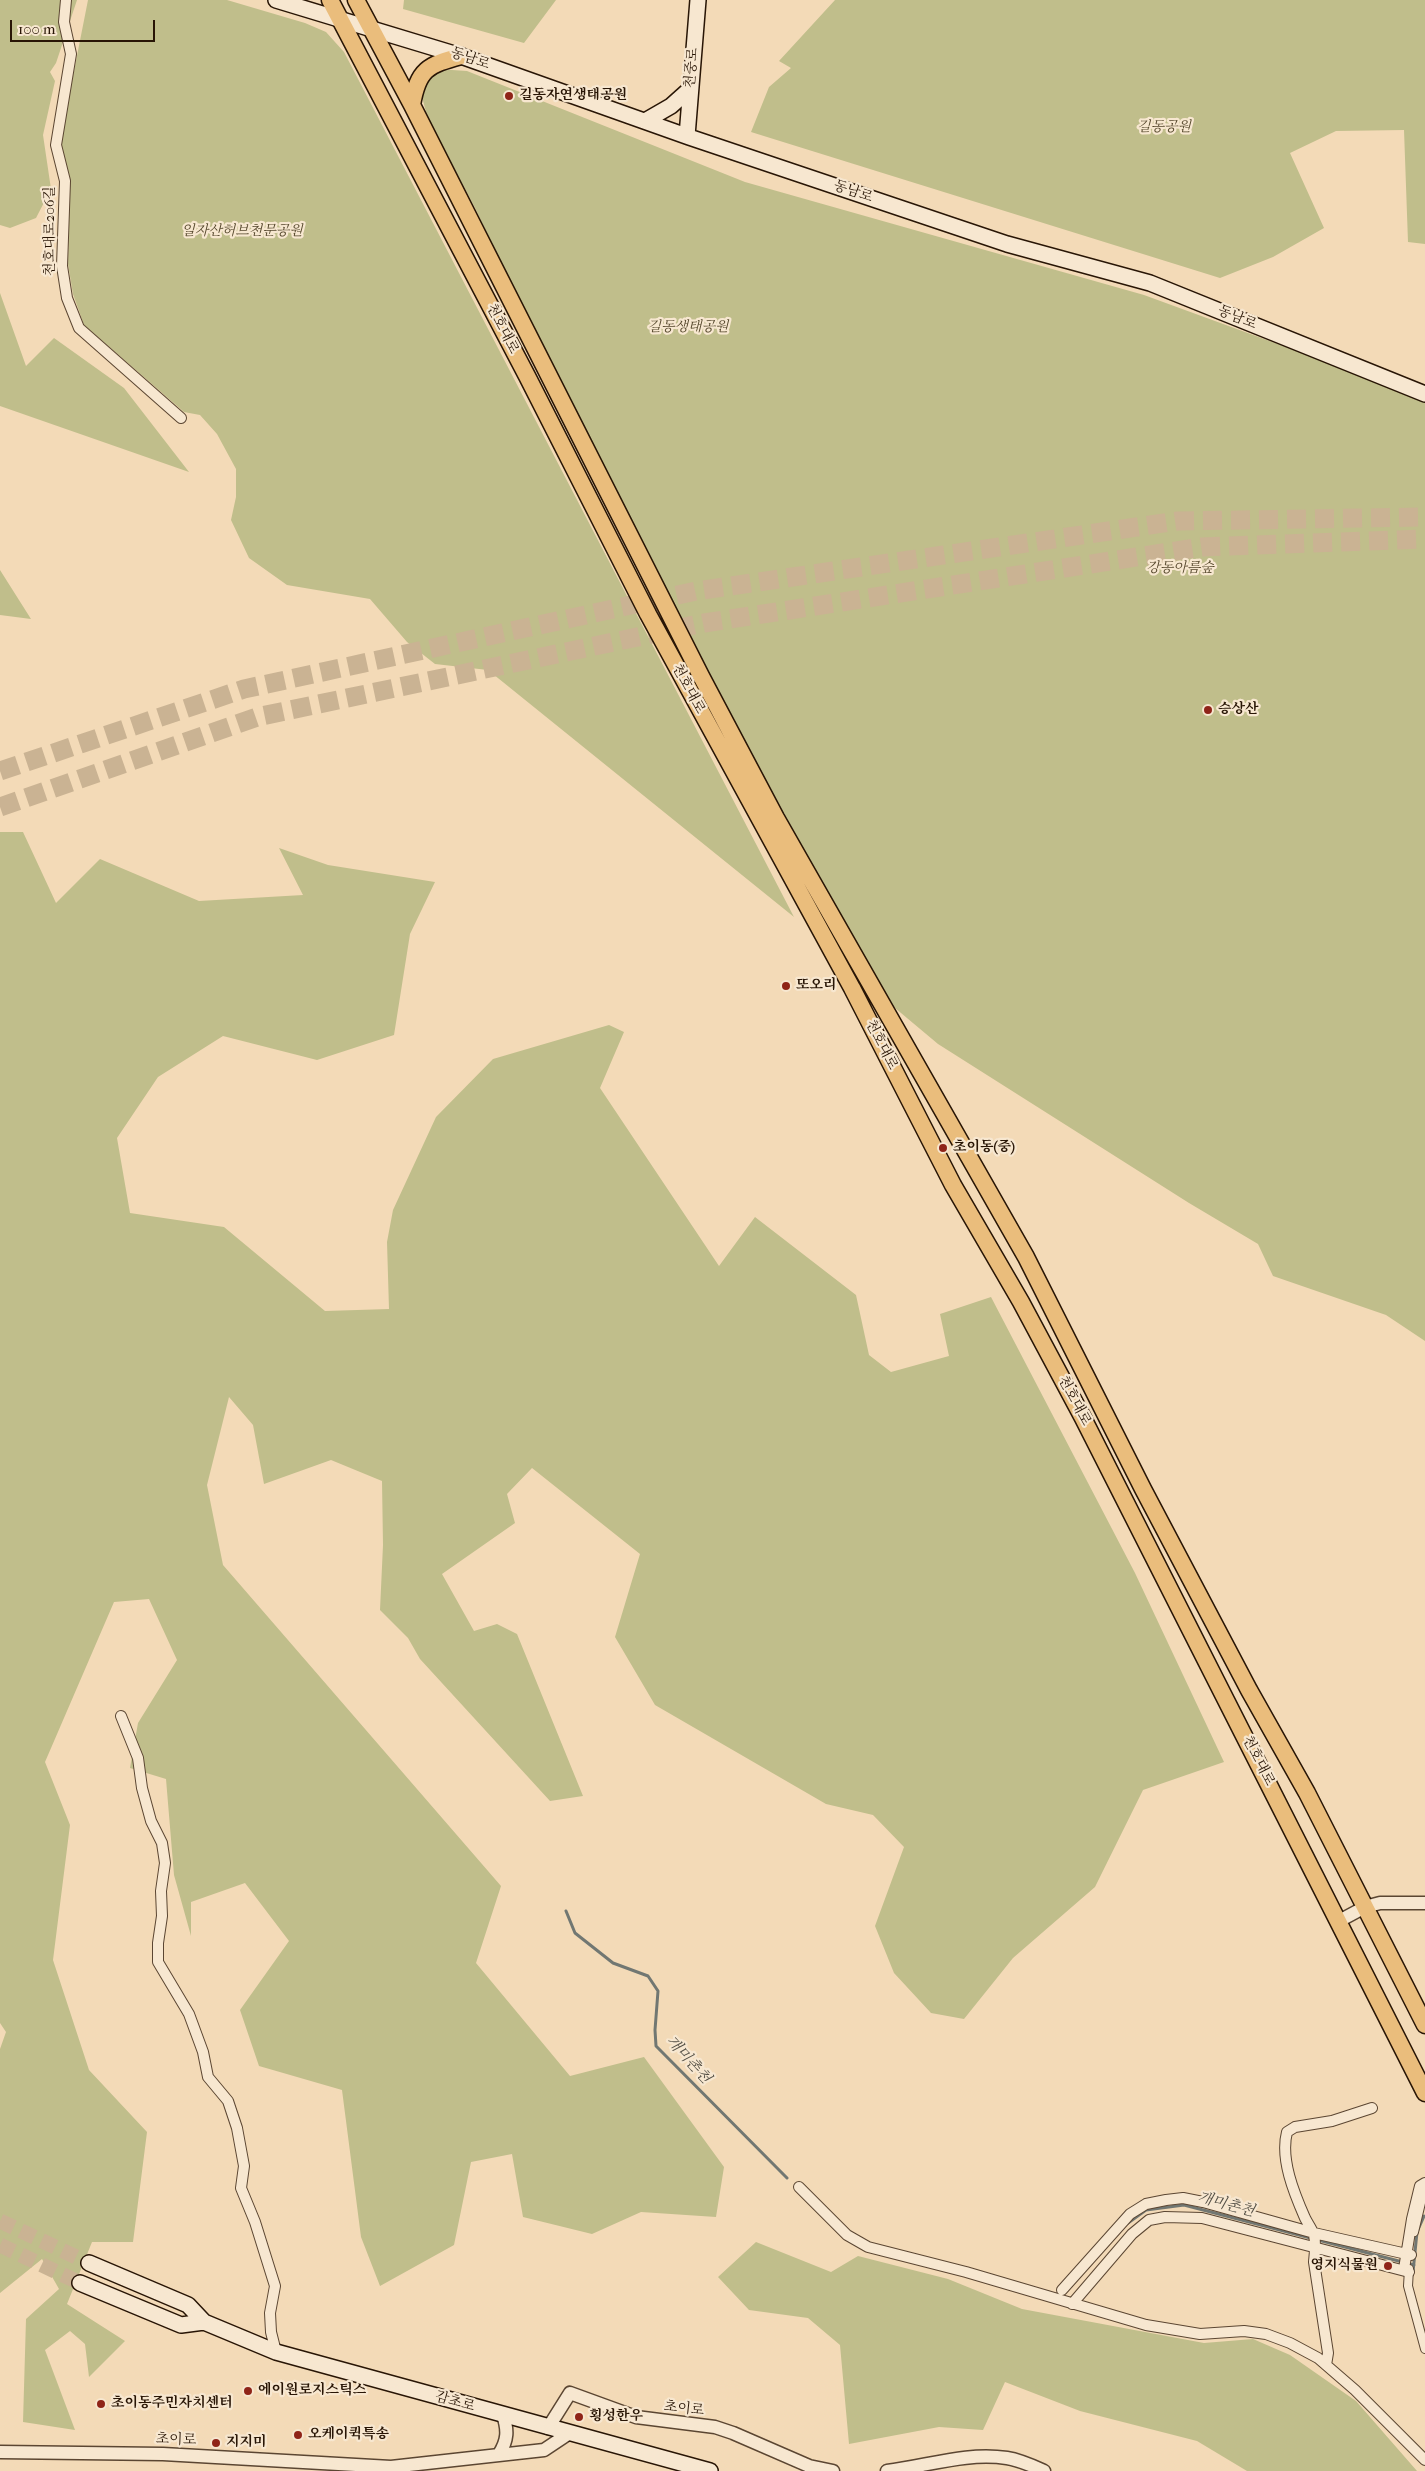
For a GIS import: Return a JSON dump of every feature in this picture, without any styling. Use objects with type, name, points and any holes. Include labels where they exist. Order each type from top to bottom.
[{"type":"main road","name":"동남로","points":[[276,0],[370,26],[461,56],[687,136],[1008,244],[1150,283],[1425,394]]},
{"type":"main road","name":"천호대로","points":[[330,0],[523,368],[648,614],[852,988],[955,1188],[1021,1302],[1083,1418],[1425,2093]]},
{"type":"main road","name":"천호대로","points":[[356,0],[412,105],[700,676],[776,818],[1026,1257],[1143,1489],[1249,1690],[1307,1793],[1425,2025]]},
{"type":"main road","name":"천중로","points":[[687,136],[698,0]]},
{"type":"main road","points":[[412,105],[415,86],[422,73],[435,63],[461,56]]},
{"type":"main road","points":[[645,121],[670,106],[690,89]]},
{"type":"main road","name":"감초로","points":[[89,2263],[188,2305],[204,2322],[276,2352],[502,2416],[710,2471]]},
{"type":"main road","name":"감초로","points":[[80,2283],[181,2325],[204,2322]]},
{"type":"street","name":"천호대로206길","points":[[66,0],[65,31],[71,46],[71,54],[56,145],[65,181],[62,266],[67,298],[79,328],[181,418]]},
{"type":"street","points":[[121,1716],[138,1758],[142,1788],[151,1821],[163,1850],[165,1863],[161,1891],[162,1916],[158,1943],[158,1962],[189,2014],[203,2052],[208,2077],[228,2101],[237,2128],[244,2166],[241,2188],[255,2222],[275,2286],[270,2313],[271,2332],[276,2352]]},
{"type":"street","points":[[1339,1921],[1365,1907],[1380,1903],[1425,1903]]},
{"type":"street","points":[[1326,2365],[1328,2353],[1314,2262],[1316,2247],[1314,2233],[1306,2219],[1289,2174],[1284,2145],[1287,2132],[1295,2127],[1332,2121],[1372,2108]]},
{"type":"street","points":[[1425,2184],[1420,2186],[1408,2262],[1408,2286],[1425,2349]]},
{"type":"street","points":[[799,2187],[847,2235],[868,2247],[966,2272],[1146,2324],[1200,2334],[1224,2331],[1266,2334],[1290,2342],[1326,2365],[1355,2390],[1425,2460]]},
{"type":"street","points":[[1062,2290],[1130,2214],[1146,2204],[1183,2198],[1314,2233],[1408,2262]]},
{"type":"street","points":[[1072,2304],[1132,2234],[1149,2220],[1165,2216],[1202,2218],[1316,2247],[1408,2262]]},
{"type":"street","name":"초이로","points":[[548,2428],[570,2393],[636,2417],[715,2428],[733,2433],[802,2463],[833,2471]]},
{"type":"street","points":[[499,2454],[506,2439],[507,2428],[502,2416]]},
{"type":"street","name":"초이로","points":[[0,2452],[163,2454],[279,2466],[439,2466],[499,2454],[544,2450],[568,2434]]},
{"type":"street","points":[[888,2471],[948,2459],[978,2456],[1010,2458],[1044,2471]]},
{"type":"green space","points":[[0,0],[77,0],[56,63],[50,72],[55,81],[43,135],[51,189],[36,218],[10,228],[0,225]]},
{"type":"green space","name":"일자산허브천문공원","points":[[88,0],[227,0],[305,23],[326,32],[344,52],[794,917],[488,670],[435,664],[407,642],[370,599],[287,585],[249,558],[231,520],[236,497],[236,469],[217,434],[200,415],[184,412],[84,325],[73,294],[68,264],[70,178],[60,142]]},
{"type":"green space","points":[[404,0],[556,0],[524,43],[403,9]]},
{"type":"green space","name":"길동공원","points":[[835,0],[1425,0],[1425,244],[1408,242],[1404,130],[1336,131],[1290,153],[1324,228],[1273,257],[1220,278],[751,132],[769,87],[791,68],[779,61]]},
{"type":"green space","name":"강동아름숲","points":[[437,69],[467,71],[745,182],[1144,295],[1316,358],[1425,401],[1425,1341],[1386,1315],[1273,1276],[1258,1244],[1189,1203],[938,1044],[864,982],[666,608],[475,208],[427,116],[420,89]]},
{"type":"green space","points":[[0,293],[26,366],[54,338],[124,388],[189,472],[0,406]]},
{"type":"green space","points":[[0,570],[31,619],[0,615]]},
{"type":"green space","points":[[0,832],[23,832],[56,903],[100,859],[199,901],[303,895],[279,848],[328,865],[435,882],[410,934],[394,1035],[317,1060],[223,1036],[158,1077],[117,1138],[130,1213],[224,1227],[325,1311],[389,1309],[387,1242],[393,1210],[436,1117],[493,1059],[609,1025],[624,1032],[600,1088],[719,1266],[755,1217],[856,1295],[869,1355],[891,1372],[949,1356],[940,1314],[991,1297],[1135,1573],[1224,1762],[1143,1790],[1095,1887],[1013,1958],[964,2019],[931,2013],[894,1973],[875,1926],[904,1847],[873,1815],[826,1804],[655,1705],[615,1637],[640,1554],[532,1468],[507,1494],[515,1523],[442,1574],[474,1631],[497,1624],[517,1634],[583,1796],[550,1801],[420,1659],[408,1638],[380,1610],[383,1545],[382,1481],[331,1460],[264,1484],[253,1425],[229,1397],[207,1485],[223,1565],[501,1886],[476,1963],[570,2076],[644,2057],[724,2167],[716,2217],[641,2212],[592,2234],[523,2217],[512,2154],[471,2162],[454,2245],[380,2286],[361,2237],[342,2090],[259,2066],[240,2010],[289,1941],[245,1883],[191,1902],[191,1936],[174,1875],[166,1779],[130,1768],[138,1723],[177,1660],[149,1599],[114,1602],[45,1762],[70,1825],[53,1960],[89,2070],[147,2132],[133,2242],[92,2242],[67,2304],[125,2341],[89,2377],[85,2344],[70,2331],[45,2350],[75,2430],[23,2422],[26,2319],[59,2289],[42,2259],[0,2293],[0,2049],[6,2032],[0,2023]]},
{"type":"green space","points":[[756,2242],[831,2272],[858,2256],[948,2279],[1022,2309],[1204,2343],[1253,2339],[1290,2355],[1356,2401],[1417,2471],[1247,2471],[1197,2441],[1080,2411],[1005,2382],[983,2430],[939,2427],[849,2444],[840,2345],[808,2318],[749,2310],[718,2277]]},
{"type":"waterway","name":"개미촌천","points":[[566,1911],[575,1933],[613,1963],[648,1976],[658,1991],[655,2030],[656,2046],[787,2178]]},
{"type":"waterway","name":"개미촌천","points":[[1128,2223],[1146,2210],[1184,2205],[1414,2265]]},
{"type":"waterway","points":[[1413,2272],[1417,2232],[1424,2216]]},
{"type":"tunnel","points":[[0,771],[244,689],[696,591],[1178,521],[1425,517]]},
{"type":"tunnel","points":[[0,807],[257,717],[704,623],[1202,547],[1425,539]]},
{"type":"tunnel","points":[[0,2221],[89,2263]]},
{"type":"tunnel","points":[[0,2245],[80,2283]]},
{"type":"place","name":"길동자연생태공원","points":[[509,96]]},
{"type":"place","name":"승상산","points":[[1208,710]]},
{"type":"place","name":"또오리","points":[[786,986]]},
{"type":"place","name":"초이동(중)","points":[[943,1148]]},
{"type":"place","name":"영지식물원","points":[[1388,2266]]},
{"type":"place","name":"에이원로지스틱스","points":[[248,2391]]},
{"type":"place","name":"초이동주민자치센터","points":[[101,2404]]},
{"type":"place","name":"횡성한우","points":[[579,2417]]},
{"type":"place","name":"오케이퀵특송","points":[[298,2435]]},
{"type":"place","name":"지지미","points":[[216,2443]]},
{"type":"park label","name":"길동생태공원","points":[[688,328]]}]
